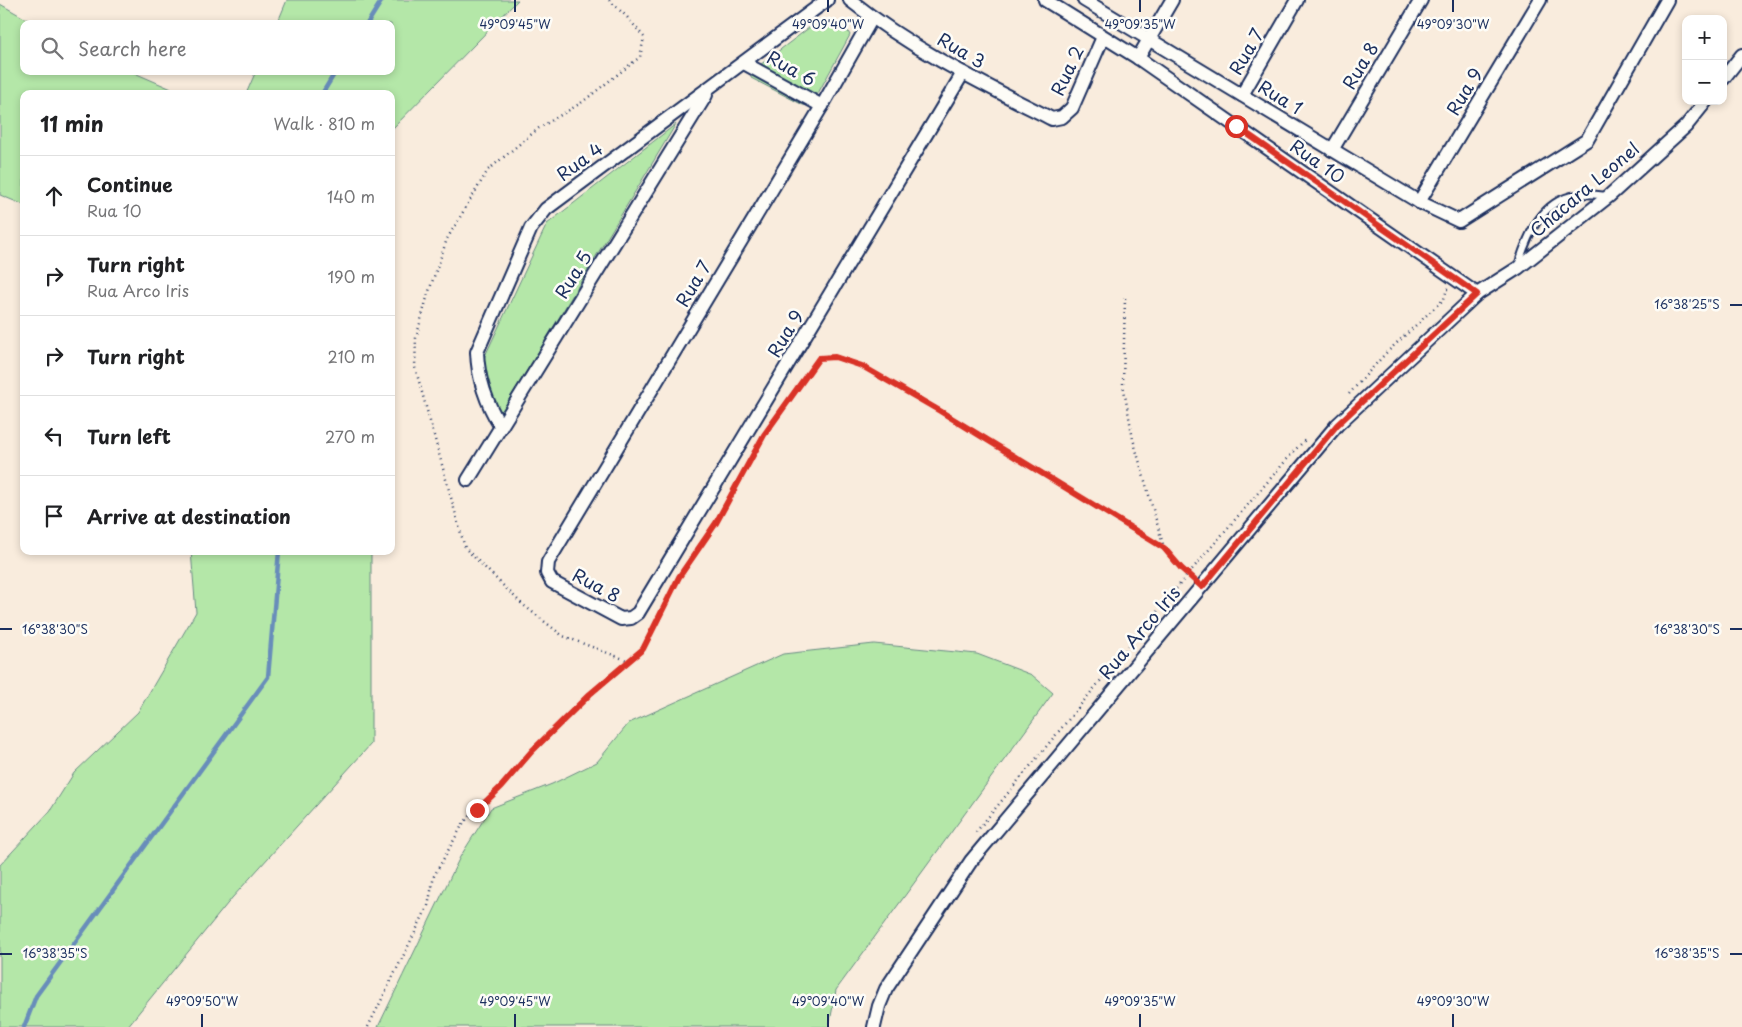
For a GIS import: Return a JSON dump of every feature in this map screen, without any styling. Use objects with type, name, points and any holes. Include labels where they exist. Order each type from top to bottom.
[{"type":"street","name":"Rua 4","points":[[501,427],[490,410],[483,392],[478,372],[477,352],[531,228],[546,209],[827,0]]},
{"type":"street","name":"Rua 3","points":[[850,0],[872,18],[963,73],[1052,118],[1062,117]]},
{"type":"street","points":[[1045,0],[1103,38],[1138,58],[1172,0]]},
{"type":"street","name":"Rua 1","points":[[1084,0],[1419,202],[1459,221],[1587,140],[1667,0]]},
{"type":"street","name":"Rua 7","points":[[1242,95],[1297,0]]},
{"type":"street","name":"Rua 8","points":[[1332,150],[1420,0]]},
{"type":"street","name":"Rua 9","points":[[1419,202],[1540,0]]},
{"type":"street","name":"Rua 7","points":[[546,568],[822,106],[872,18]]},
{"type":"street","name":"Rua 2","points":[[1062,117],[1072,108],[1103,38]]},
{"type":"street","points":[[1727,74],[1742,55]]},
{"type":"street","name":"Rua 10","points":[[1138,58],[1477,294]]},
{"type":"street","name":"Rua 6","points":[[744,63],[822,106]]},
{"type":"street","name":"Rua 9","points":[[638,613],[963,73]]},
{"type":"street","name":"Rua 5","points":[[468,480],[710,88]]},
{"type":"street","name":"Chacara Leonel","points":[[1477,294],[1518,268],[1609,196],[1686,126],[1703,105]]},
{"type":"street","name":"Rua Arco Iris","points":[[874,1027],[879,1006],[886,989],[971,861],[1337,425],[1477,294]]},
{"type":"street","name":"Rua 8","points":[[546,568],[552,582],[620,619],[631,618],[638,613]]},
{"type":"lane","points":[[1518,268],[1525,240],[1536,220],[1553,204],[1575,195],[1609,196]]},
{"type":"path","points":[[609,0],[627,17],[644,38],[640,57],[581,103],[539,128],[488,170],[447,239],[428,294],[416,338],[415,367],[465,548],[522,604],[563,636],[629,662]]},
{"type":"path","points":[[1125,298],[1123,384],[1133,439],[1164,548]]},
{"type":"path","points":[[368,1027],[428,906],[434,876],[464,822],[501,787],[532,751],[590,694],[643,649],[679,577],[716,523],[764,435],[819,358],[835,357],[862,366],[940,411],[1164,548],[1181,568],[1202,587]]},
{"type":"green space","points":[[287,0],[518,0],[395,126],[395,90],[248,90],[254,75],[395,75],[395,20],[279,20]]},
{"type":"green space","points":[[0,4],[28,20],[20,20],[20,75],[139,75],[174,90],[20,90],[20,203],[0,195]]},
{"type":"green space","points":[[818,21],[846,28],[850,35],[811,106],[803,105],[751,78],[752,71]]},
{"type":"green space","points":[[676,124],[502,412],[497,414],[487,383],[484,358],[547,224]]},
{"type":"green space","points":[[191,555],[371,555],[371,744],[232,898],[127,1027],[0,1027],[0,865],[50,811],[74,773],[138,712],[196,612]]},
{"type":"green space","points":[[874,644],[977,654],[1032,675],[1053,693],[836,990],[829,1027],[378,1027],[460,857],[491,808],[552,784],[597,762],[629,723],[783,654]]},
{"type":"waterway","points":[[370,20],[382,0]]},
{"type":"waterway","points":[[324,90],[334,75]]},
{"type":"waterway","points":[[24,1027],[36,996],[268,677],[279,555]]},
{"type":"route","points":[[477,810],[501,787],[532,751],[590,694],[643,649],[679,577],[716,523],[764,435],[819,358],[835,357],[862,366],[940,411],[1164,548],[1181,568],[1189,573],[1202,587],[1337,425],[1477,294],[1236,126]]}]
